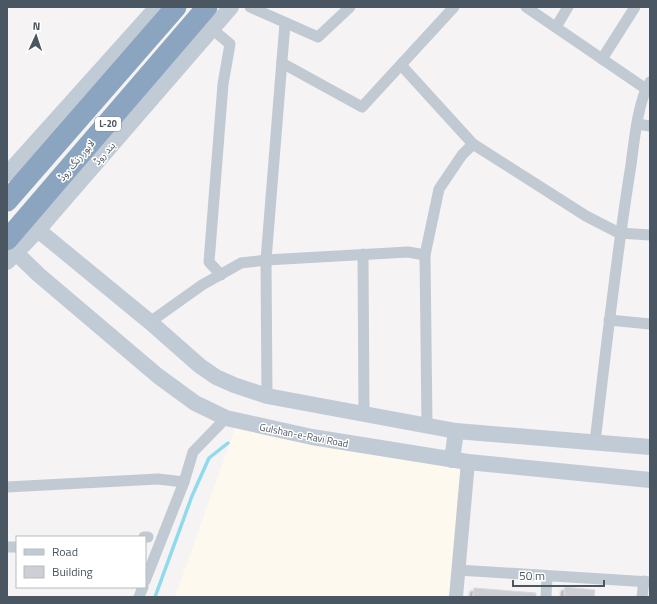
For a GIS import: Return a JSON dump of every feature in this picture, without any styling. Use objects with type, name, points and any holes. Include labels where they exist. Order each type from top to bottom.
[{"type":"highway","name":"L-20","points":[[7,201],[176,7]]},
{"type":"highway","name":"لاہور رنگ روڈ","points":[[10,252],[207,7]]},
{"type":"main road","points":[[7,174],[157,7]]},
{"type":"main road","name":"بند روڈ","points":[[10,252],[38,230],[231,7]]},
{"type":"main road","points":[[38,230],[150,322],[200,366],[216,377],[234,386],[267,396],[456,431],[650,447]]},
{"type":"main road","name":"Gulshan-e-Ravi Road","points":[[10,252],[158,376],[195,403],[226,418],[312,438],[452,460],[650,480]]},
{"type":"main road","points":[[452,460],[456,431]]},
{"type":"street","points":[[250,7],[318,37],[350,7]]},
{"type":"street","points":[[282,63],[362,107],[454,7]]},
{"type":"street","points":[[526,7],[602,59],[648,85],[637,124],[619,233],[595,442]]},
{"type":"street","points":[[556,27],[568,7]]},
{"type":"street","points":[[602,59],[635,7]]},
{"type":"street","points":[[267,396],[266,260],[285,22]]},
{"type":"street","points":[[212,29],[230,44],[223,84],[209,262],[221,275]]},
{"type":"street","points":[[401,65],[473,144],[586,216],[619,233],[650,235]]},
{"type":"street","points":[[637,124],[650,126]]},
{"type":"street","points":[[427,425],[425,255],[439,189],[462,155],[473,144]]},
{"type":"street","points":[[150,322],[202,285],[241,263],[266,260],[408,252],[425,255]]},
{"type":"street","points":[[363,254],[364,415]]},
{"type":"street","points":[[609,320],[650,324]]},
{"type":"street","points":[[146,578],[184,482],[193,452],[226,418]]},
{"type":"street","points":[[456,597],[468,462]]},
{"type":"street","points":[[7,487],[158,479],[184,482]]},
{"type":"street","points":[[458,570],[647,582],[642,597]]},
{"type":"street","points":[[546,597],[547,576]]},
{"type":"shaded area","points":[[239,417],[469,460],[457,597],[175,597]]},
{"type":"building","points":[[565,587],[595,590],[594,597],[564,597]]},
{"type":"building","points":[[474,588],[536,593],[536,597],[473,597]]},
{"type":"waterway","points":[[155,597],[192,496],[209,458],[228,443]]}]
